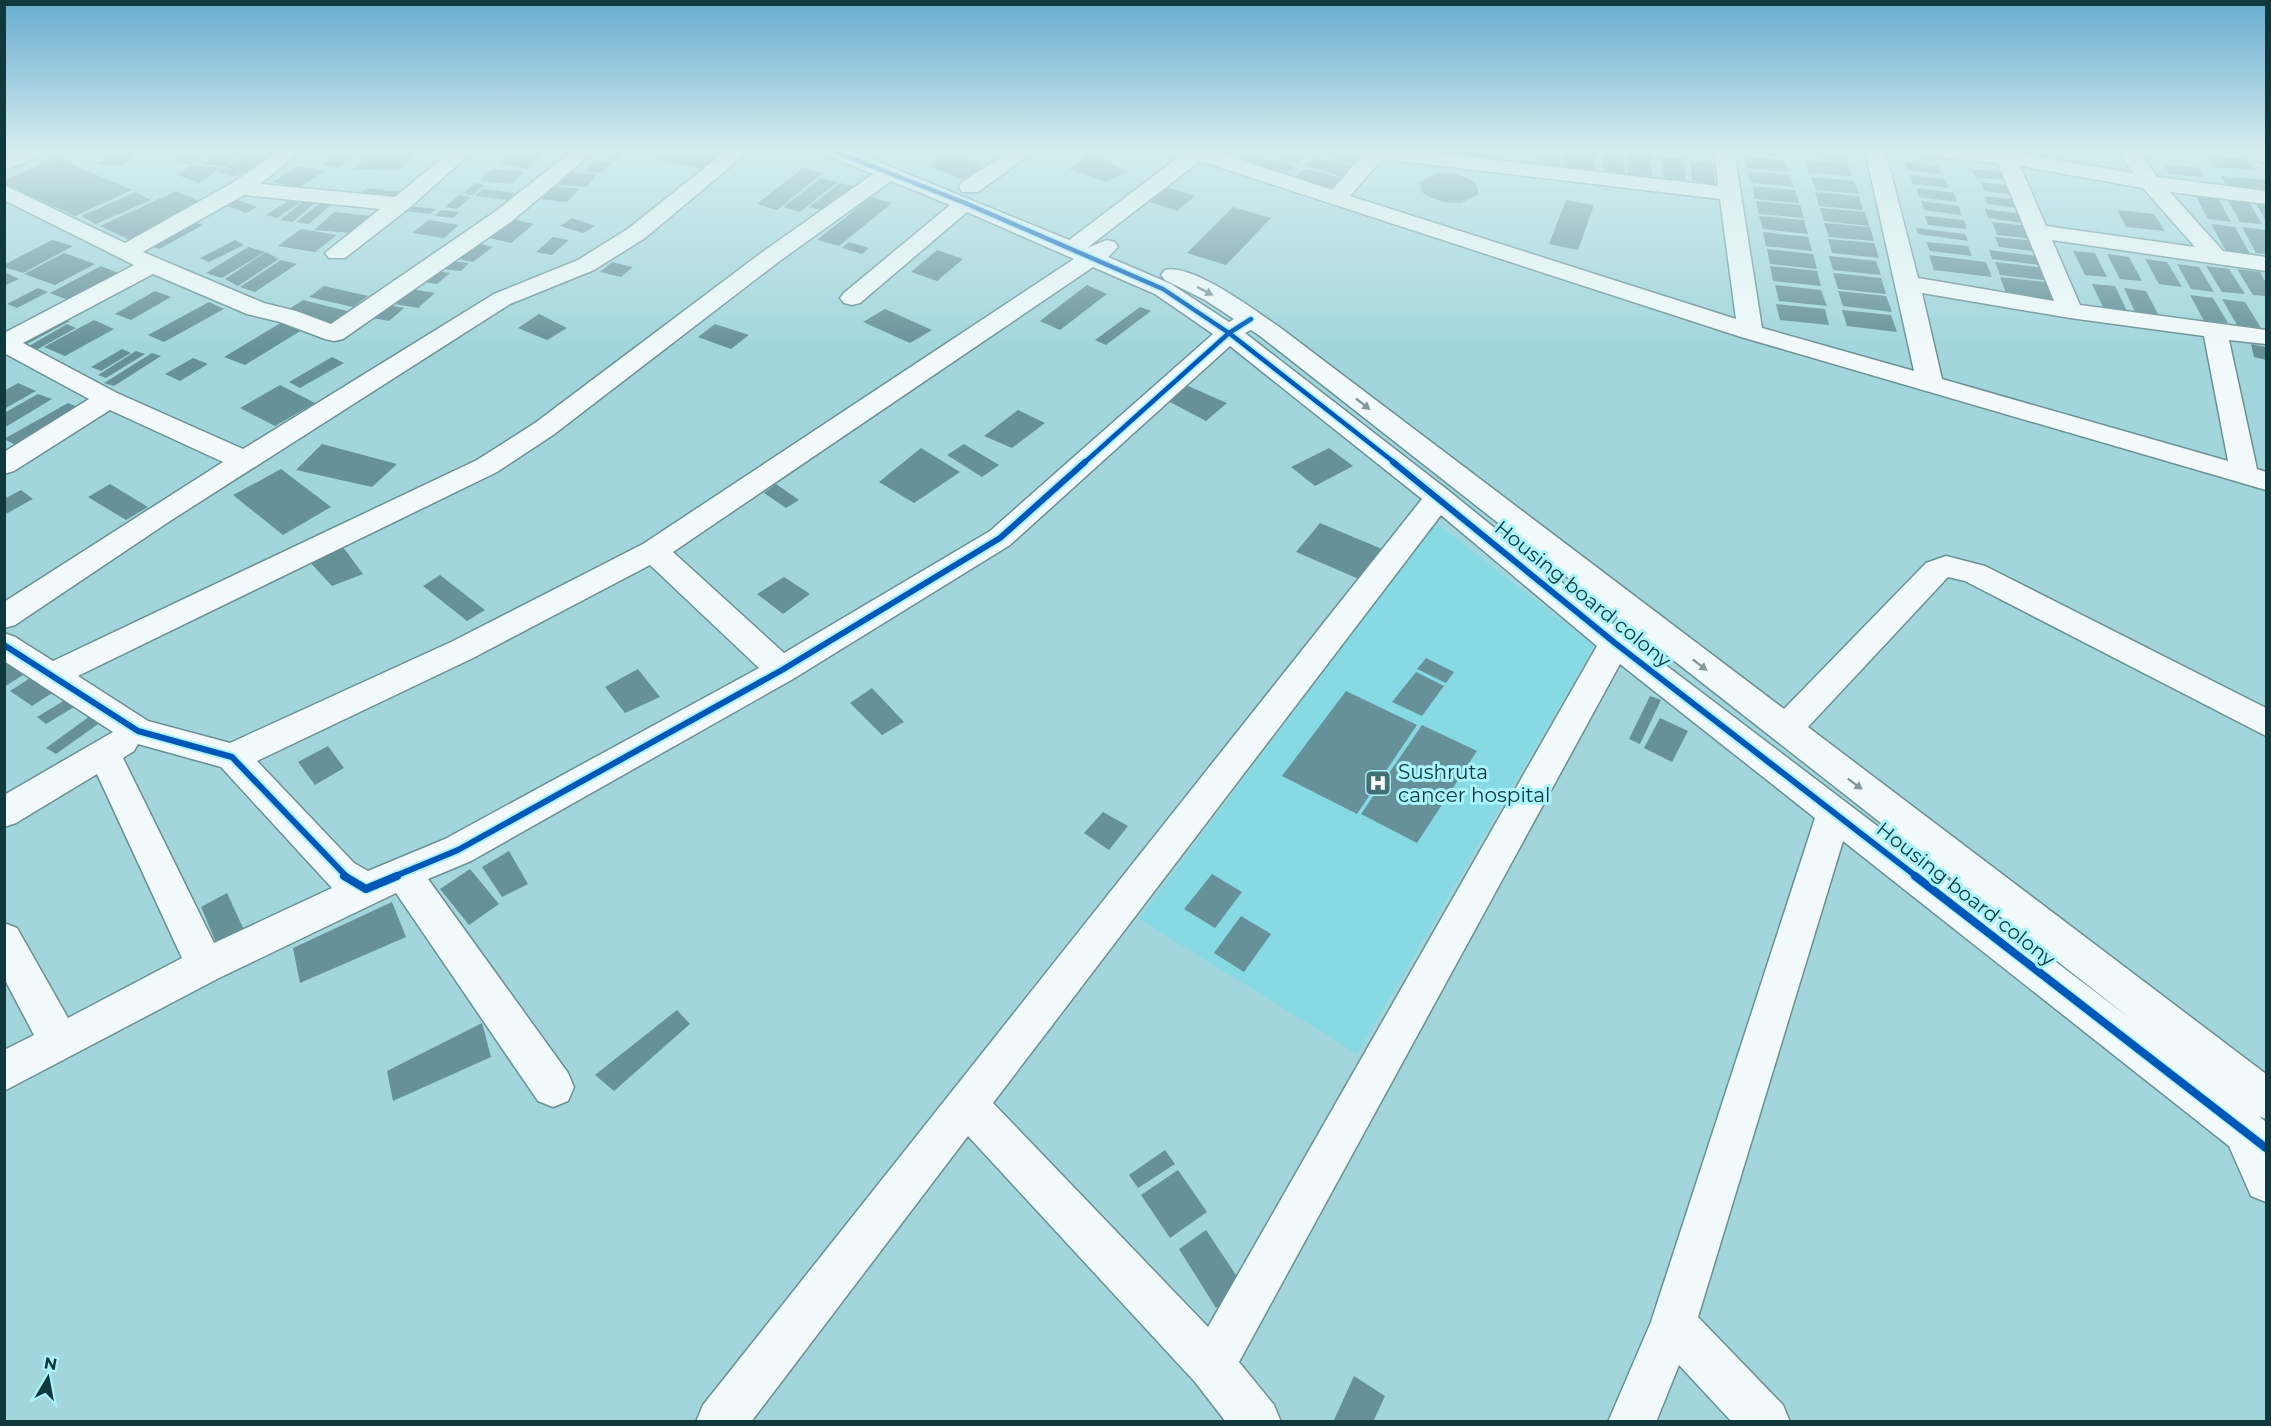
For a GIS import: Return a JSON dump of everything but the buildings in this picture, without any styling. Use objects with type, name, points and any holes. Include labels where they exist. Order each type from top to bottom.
[{"type":"street","points":[[55,217],[152,266],[256,309],[287,316],[334,334],[503,217]]},
{"type":"street","points":[[124,253],[190,217]]},
{"type":"street","points":[[337,253],[384,217]]},
{"type":"street","points":[[4,617],[502,299],[586,266],[637,233],[657,217]]},
{"type":"street","points":[[52,675],[487,466],[544,429],[769,258],[819,217]]},
{"type":"street","points":[[852,298],[943,217]]},
{"type":"street","name":"Housing board colony","points":[[1018,217],[1090,247],[1163,289],[1240,326],[1626,629],[1834,813],[2259,1126]]},
{"type":"street","points":[[232,757],[462,650],[653,551],[988,330],[1124,217]]},
{"type":"street","points":[[1391,217],[1750,332],[2255,478]]},
{"type":"street","points":[[1732,217],[1750,332]]},
{"type":"street","points":[[1892,217],[1930,384]]},
{"type":"street","points":[[2029,217],[2070,311]]},
{"type":"street","points":[[2180,217],[2217,258]]},
{"type":"street","points":[[2035,231],[2266,264]]},
{"type":"street","points":[[4,343],[152,266]]},
{"type":"street","points":[[1908,283],[2070,311],[2266,337]]},
{"type":"street","points":[[4,1072],[205,966],[366,889],[458,850],[782,670],[1000,538],[1240,326]]},
{"type":"street","name":"Housing board colony","points":[[1240,326],[1439,498],[1626,629],[1785,730],[2259,1126]]},
{"type":"street","points":[[2215,330],[2255,478]]},
{"type":"street","points":[[4,343],[108,399],[245,461]]},
{"type":"street","points":[[4,465],[108,399]]},
{"type":"street","points":[[720,1422],[1439,498]]},
{"type":"street","points":[[653,551],[782,670]]},
{"type":"street","points":[[1785,730],[1937,570],[1946,566],[1974,573],[2266,723]]},
{"type":"street","points":[[1212,1365],[1626,629]]},
{"type":"street","points":[[4,645],[138,731],[232,757],[341,874],[366,889]]},
{"type":"street","points":[[4,813],[138,731]]},
{"type":"street","points":[[104,753],[205,966]]},
{"type":"street","points":[[1632,1422],[1673,1324],[1834,813]]},
{"type":"street","points":[[403,873],[553,1087]]},
{"type":"street","points":[[4,940],[60,1043]]},
{"type":"street","points":[[966,1104],[1212,1365],[1257,1422]]},
{"type":"street","points":[[2259,1126],[2266,1181]]},
{"type":"street","points":[[1673,1324],[1766,1422]]},
{"type":"shaded area","name":"Sushruta cancer hospital","points":[[1435,522],[1594,646],[1357,1054],[1139,919]]},
{"type":"cycle path","points":[[996,217],[1163,289],[1229,333],[1439,498],[1615,643],[2266,1148]]},
{"type":"cycle path","points":[[4,645],[138,731],[232,757],[341,874],[366,889],[458,850],[782,670],[1000,538],[1229,333],[1251,319]]},
{"type":"place","name":"Sushruta cancer hospital","points":[[1378,783]]}]
